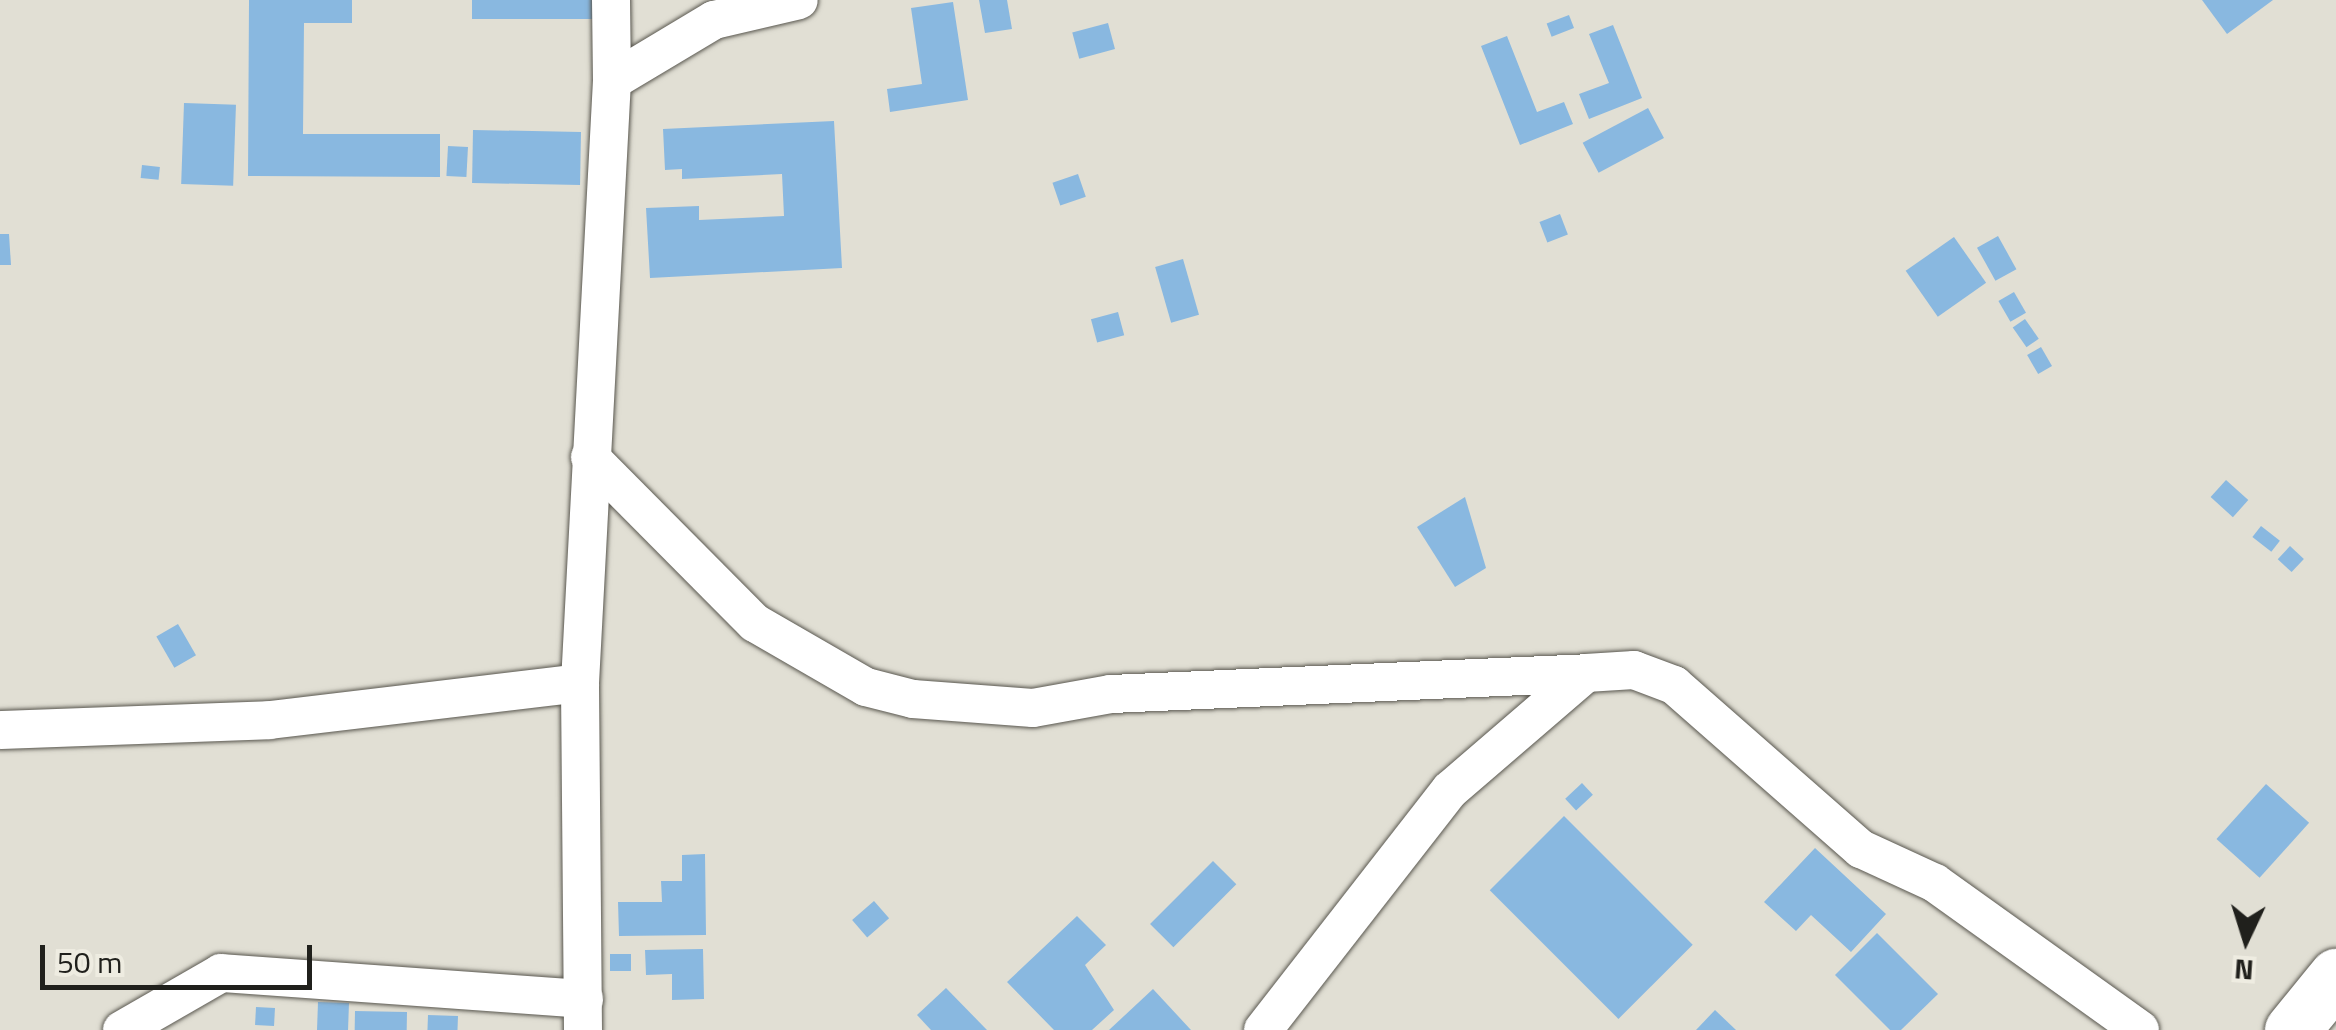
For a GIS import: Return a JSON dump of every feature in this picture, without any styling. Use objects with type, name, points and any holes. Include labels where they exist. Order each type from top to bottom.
[{"type":"main road","points":[[2292,1030],[2336,976]]},
{"type":"street","points":[[122,1030],[221,973],[583,1015],[580,683],[612,81],[611,0]]},
{"type":"street","points":[[612,81],[714,20],[799,0]]},
{"type":"street","points":[[590,457],[755,623],[866,688],[912,699],[1032,708],[1111,694],[1634,670],[1674,685],[1861,848],[1935,883],[2140,1030]]},
{"type":"street","points":[[1263,1030],[1450,790],[1586,673]]},
{"type":"street","points":[[0,730],[270,720],[580,683]]},
{"type":"building","points":[[249,0],[352,0],[352,23],[304,23],[303,134],[440,134],[440,177],[248,176]]},
{"type":"building","points":[[472,0],[593,0],[593,19],[472,19]]},
{"type":"building","points":[[979,0],[1007,0],[1012,29],[985,33]]},
{"type":"building","points":[[2202,0],[2273,0],[2227,34]]},
{"type":"building","points":[[953,2],[968,100],[890,112],[887,89],[922,84],[911,8]]},
{"type":"building","points":[[1569,15],[1574,28],[1552,37],[1547,24]]},
{"type":"building","points":[[1108,23],[1115,49],[1079,59],[1072,33]]},
{"type":"building","points":[[1613,25],[1642,98],[1589,119],[1579,94],[1609,83],[1589,34]]},
{"type":"building","points":[[1507,36],[1537,112],[1564,102],[1573,124],[1520,145],[1481,46]]},
{"type":"building","points":[[184,103],[236,105],[233,186],[181,184]]},
{"type":"building","points":[[1648,108],[1664,138],[1599,173],[1583,143]]},
{"type":"building","points":[[834,121],[842,268],[650,278],[646,208],[699,206],[699,220],[784,216],[782,174],[682,179],[682,169],[665,170],[663,129]]},
{"type":"building","points":[[473,130],[581,132],[580,185],[472,183]]},
{"type":"building","points":[[448,146],[468,147],[466,177],[446,176]]},
{"type":"building","points":[[142,165],[160,167],[159,180],[141,178]]},
{"type":"building","points":[[1078,174],[1086,197],[1060,205],[1052,183]]},
{"type":"building","points":[[1560,214],[1568,235],[1547,242],[1539,222]]},
{"type":"building","points":[[0,234],[9,234],[11,265],[0,265]]},
{"type":"building","points":[[1998,236],[2016,269],[1995,281],[1977,248]]},
{"type":"building","points":[[1954,237],[1986,283],[1938,317],[1906,271]]},
{"type":"building","points":[[1183,259],[1199,315],[1171,323],[1155,267]]},
{"type":"building","points":[[2014,292],[2026,313],[2010,322],[1998,301]]},
{"type":"building","points":[[1118,312],[1124,335],[1097,342],[1091,319]]},
{"type":"building","points":[[2025,319],[2039,339],[2026,347],[2013,328]]},
{"type":"building","points":[[2041,347],[2052,366],[2038,374],[2027,355]]},
{"type":"building","points":[[2226,480],[2248,500],[2233,517],[2211,497]]},
{"type":"building","points":[[1465,497],[1486,568],[1455,587],[1417,527]]},
{"type":"building","points":[[2261,526],[2280,541],[2271,552],[2252,537]]},
{"type":"building","points":[[2290,546],[2304,559],[2292,572],[2278,559]]},
{"type":"building","points":[[178,624],[196,655],[174,668],[156,636]]},
{"type":"building","points":[[1582,783],[1593,795],[1576,810],[1565,799]]},
{"type":"building","points":[[2266,784],[2309,823],[2260,878],[2216,839]]},
{"type":"building","points":[[1564,816],[1693,945],[1618,1019],[1490,890]]},
{"type":"building","points":[[1815,848],[1886,914],[1851,952],[1811,915],[1796,931],[1764,902]]},
{"type":"building","points":[[705,854],[706,935],[619,936],[618,902],[662,902],[661,881],[682,881],[682,855]]},
{"type":"building","points":[[1213,861],[1236,884],[1173,947],[1150,924]]},
{"type":"building","points":[[874,901],[889,918],[867,937],[852,920]]},
{"type":"building","points":[[1077,916],[1106,945],[1085,965],[1114,1010],[1092,1030],[1054,1030],[1007,982]]},
{"type":"building","points":[[1877,933],[1938,994],[1901,1030],[1890,1030],[1835,975]]},
{"type":"building","points":[[703,949],[704,999],[672,1000],[672,974],[646,975],[645,950]]},
{"type":"building","points":[[610,954],[631,954],[631,971],[610,971]]},
{"type":"building","points":[[946,988],[987,1030],[931,1030],[917,1015]]},
{"type":"building","points":[[1153,989],[1191,1030],[1109,1030]]},
{"type":"building","points":[[318,1002],[349,1003],[348,1030],[317,1030]]},
{"type":"building","points":[[256,1007],[275,1008],[274,1026],[255,1025]]},
{"type":"building","points":[[1715,1010],[1736,1030],[1696,1030]]},
{"type":"building","points":[[355,1011],[407,1012],[407,1030],[355,1030]]},
{"type":"building","points":[[428,1015],[458,1016],[457,1030],[427,1030]]}]
